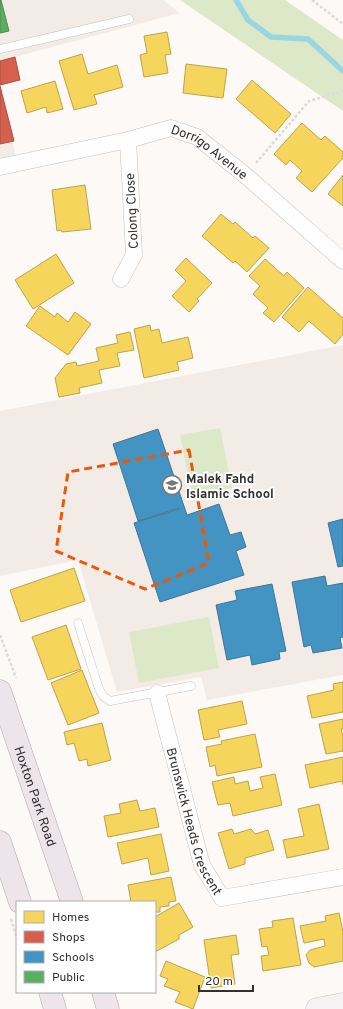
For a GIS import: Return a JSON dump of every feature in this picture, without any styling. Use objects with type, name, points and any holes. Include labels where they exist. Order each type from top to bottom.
[{"type":"main road","name":"Hoxton Park Road","points":[[0,691],[72,901]]},
{"type":"main road","points":[[0,842],[20,901]]},
{"type":"main road","points":[[50,993],[55,1009]]},
{"type":"main road","points":[[102,993],[108,1009]]},
{"type":"street","name":"Dorrigo Avenue","points":[[0,167],[128,140],[171,128],[197,137],[246,175],[343,261]]},
{"type":"street","name":"Colong Close","points":[[121,279],[134,255],[128,140]]},
{"type":"street","name":"Brunswick Heads Crescent","points":[[157,693],[202,865],[222,898],[343,878]]},
{"type":"street","points":[[317,1009],[343,1004]]},
{"type":"lane","points":[[0,49],[129,19]]},
{"type":"lane","points":[[78,623],[99,689],[105,698],[110,701],[191,686]]},
{"type":"path","points":[[312,0],[343,24]]},
{"type":"path","points":[[255,163],[309,101],[343,91]]},
{"type":"highlighted area","points":[[189,450],[209,563],[145,589],[56,551],[68,472]]},
{"type":"shaded area","points":[[0,0],[163,0],[180,13],[15,57],[20,80],[0,85]]},
{"type":"shaded area","points":[[0,86],[17,163],[0,167]]},
{"type":"shaded area","name":"Malek Fahd Islamic School","points":[[343,345],[343,675],[207,700],[201,677],[117,692],[78,560],[0,576],[0,411]]},
{"type":"green space","points":[[180,0],[285,0],[343,40],[343,111]]},
{"type":"green space","points":[[220,428],[232,488],[192,495],[180,435]]},
{"type":"green space","points":[[209,617],[219,668],[139,683],[129,632]]},
{"type":"building: Homes","points":[[167,32],[171,54],[165,55],[168,73],[144,77],[140,55],[147,53],[144,36]]},
{"type":"building: Homes","points":[[82,54],[88,74],[117,65],[123,87],[94,95],[97,104],[74,110],[59,61]]},
{"type":"building: Homes","points":[[186,64],[227,69],[223,98],[183,93]]},
{"type":"building: Homes","points":[[252,80],[291,114],[275,133],[236,99]]},
{"type":"building: Homes","points":[[55,81],[63,109],[47,113],[46,107],[27,113],[21,91]]},
{"type":"building: Homes","points":[[302,123],[321,140],[325,136],[343,152],[343,158],[312,192],[296,178],[302,171],[290,160],[286,165],[274,154]]},
{"type":"building: Homes","points":[[343,175],[343,206],[328,194]]},
{"type":"building: Homes","points":[[85,185],[91,229],[62,232],[61,230],[57,231],[52,190]]},
{"type":"building: Homes","points":[[221,214],[233,224],[235,222],[253,238],[255,236],[269,248],[247,272],[235,261],[233,263],[202,236]]},
{"type":"building: Homes","points":[[56,254],[74,283],[33,309],[15,280]]},
{"type":"building: Homes","points":[[186,258],[212,283],[197,299],[199,301],[189,312],[172,296],[186,281],[175,270]]},
{"type":"building: Homes","points":[[265,259],[284,276],[287,272],[304,288],[274,322],[263,313],[268,308],[253,294],[260,286],[249,276]]},
{"type":"building: Homes","points":[[308,287],[343,318],[343,334],[335,344],[309,321],[299,332],[282,317]]},
{"type":"building: Homes","points":[[40,306],[55,317],[57,313],[68,322],[75,312],[91,324],[68,355],[26,326]]},
{"type":"building: Homes","points":[[150,325],[151,331],[159,329],[162,343],[188,337],[193,358],[177,362],[179,370],[144,378],[134,329]]},
{"type":"building: Homes","points":[[130,332],[134,350],[117,353],[120,366],[99,370],[102,383],[79,388],[80,393],[59,397],[55,378],[66,364],[76,362],[77,366],[99,361],[96,348],[118,343],[116,335]]},
{"type":"building: Homes","points":[[74,568],[85,601],[21,622],[10,590]]},
{"type":"building: Homes","points":[[66,625],[81,669],[48,680],[32,637]]},
{"type":"building: Homes","points":[[82,670],[99,713],[68,725],[51,683]]},
{"type":"building: Homes","points":[[343,682],[343,712],[312,718],[307,696],[334,690],[333,684]]},
{"type":"building: Homes","points":[[242,701],[247,724],[218,730],[220,737],[204,740],[198,710]]},
{"type":"building: Homes","points":[[343,719],[343,729],[341,729],[343,736],[343,751],[326,754],[319,724]]},
{"type":"building: Homes","points":[[102,723],[111,760],[88,766],[87,759],[79,761],[74,743],[67,745],[64,732]]},
{"type":"building: Homes","points":[[255,734],[262,767],[217,776],[215,765],[210,767],[206,747],[222,744],[221,741]]},
{"type":"building: Homes","points":[[343,757],[343,785],[342,781],[310,788],[305,765]]},
{"type":"building: Homes","points":[[275,774],[282,805],[233,816],[230,803],[218,805],[212,782],[234,777],[235,784],[248,781],[250,791],[263,788],[260,777]]},
{"type":"building: Homes","points":[[137,800],[140,811],[155,808],[159,827],[108,837],[104,816],[121,813],[119,804]]},
{"type":"building: Homes","points":[[319,804],[329,849],[287,858],[283,840],[304,836],[298,809]]},
{"type":"building: Homes","points":[[232,829],[234,834],[251,829],[255,834],[268,830],[274,850],[245,858],[245,864],[229,869],[218,833]]},
{"type":"building: Homes","points":[[161,834],[169,871],[151,875],[148,858],[122,864],[117,843]]},
{"type":"building: Homes","points":[[171,877],[176,901],[169,902],[169,906],[160,907],[160,912],[156,912],[156,901],[131,901],[128,885]]},
{"type":"building: Homes","points":[[179,903],[193,927],[179,935],[179,939],[156,951],[156,916]]},
{"type":"building: Homes","points":[[339,913],[343,932],[343,961],[314,967],[309,963],[306,955],[310,950],[325,946],[324,939],[304,943],[300,926],[326,921],[325,916]]},
{"type":"building: Homes","points":[[293,918],[301,965],[263,971],[261,956],[269,955],[267,946],[262,947],[259,929],[273,927],[272,921]]},
{"type":"building: Homes","points":[[236,935],[239,954],[231,955],[235,984],[211,988],[204,940]]},
{"type":"building: Homes","points":[[166,961],[205,977],[193,1009],[175,1002],[180,992],[164,986],[168,979],[160,976]]},
{"type":"building: Shops","points":[[15,57],[20,80],[0,85],[0,61]]},
{"type":"building: Shops","points":[[0,86],[14,141],[0,144]]},
{"type":"building: Schools","points":[[158,429],[187,515],[219,504],[230,535],[241,532],[246,547],[236,551],[244,575],[160,602],[134,523],[179,508],[138,521],[113,444]]},
{"type":"building: Schools","points":[[343,519],[343,566],[338,567],[328,523]]},
{"type":"building: Schools","points":[[325,576],[327,586],[343,583],[343,637],[340,638],[342,648],[313,653],[311,645],[304,647],[292,582]]},
{"type":"building: Schools","points":[[272,584],[286,651],[279,652],[280,659],[252,665],[250,655],[227,660],[216,605],[237,600],[235,591]]},
{"type":"building: Public","points":[[0,0],[9,31],[0,33]]},
{"type":"waterway","points":[[236,0],[248,20],[271,37],[308,39],[343,71]]},
{"type":"place","name":"Malek Fahd Islamic School","points":[[172,485]]}]
